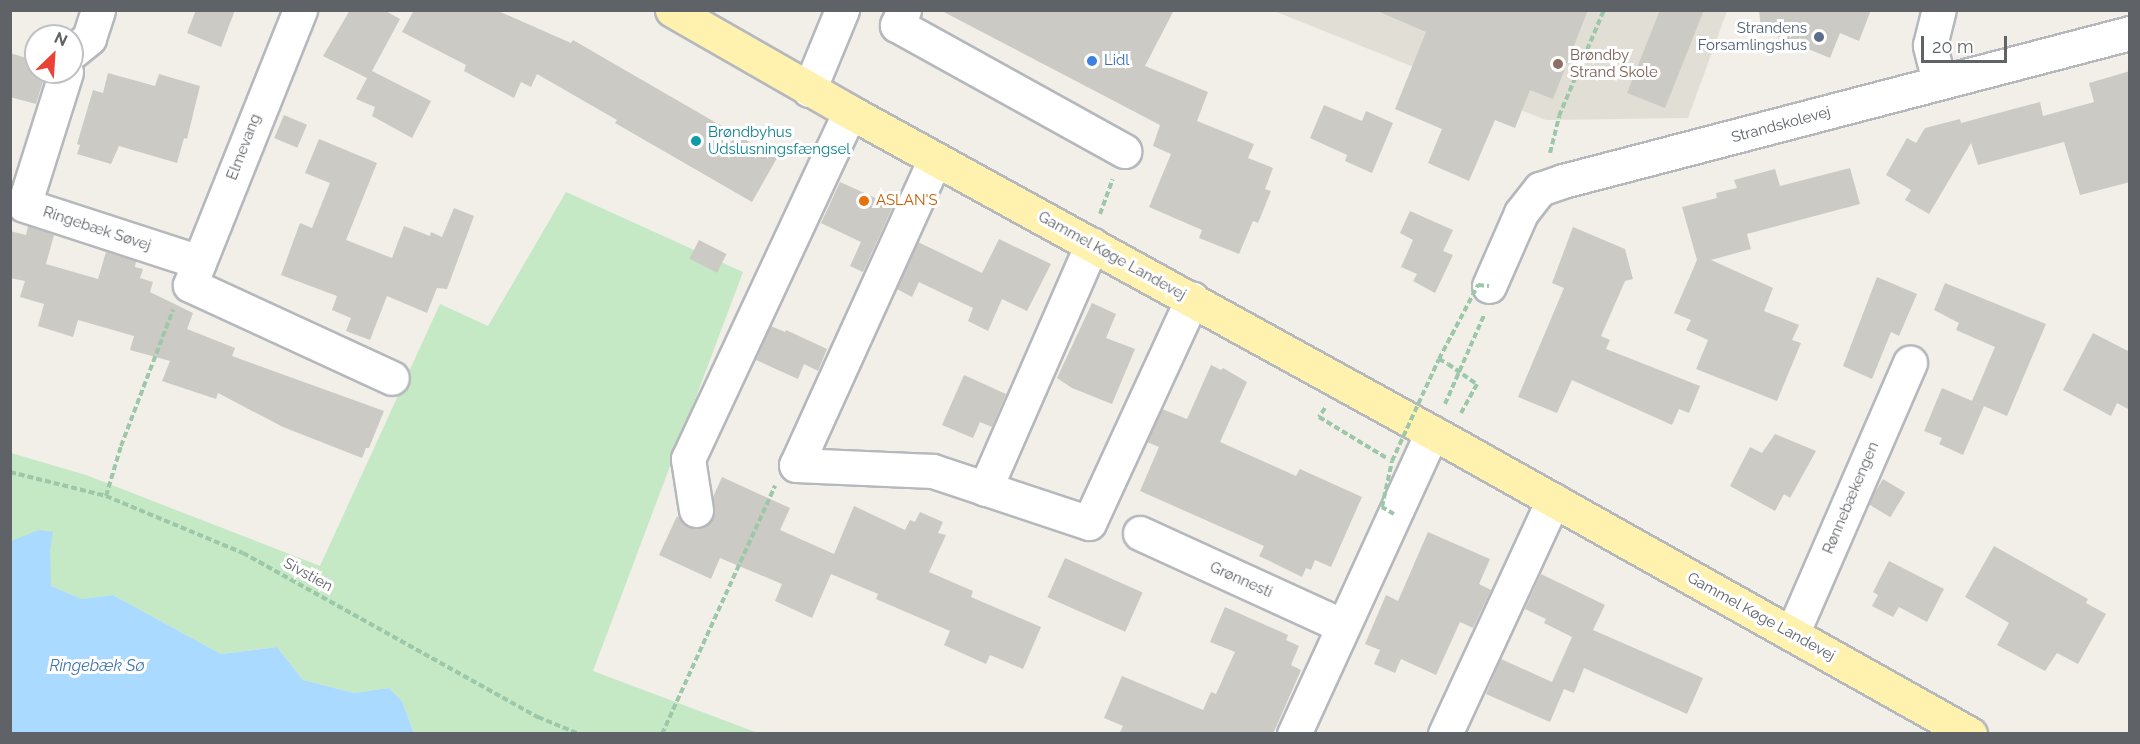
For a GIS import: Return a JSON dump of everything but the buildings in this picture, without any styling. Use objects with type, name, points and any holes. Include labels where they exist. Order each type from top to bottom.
[{"type":"main road","name":"Gammel Køge Landevej","points":[[672,10],[809,90],[1432,432],[1970,734]]},
{"type":"street","points":[[84,42],[89,38],[98,10]]},
{"type":"street","name":"Elmevang","points":[[195,274],[300,10]]},
{"type":"street","points":[[809,90],[842,10]]},
{"type":"street","points":[[904,10],[897,25],[1124,151]]},
{"type":"street","points":[[1939,82],[1930,45],[1940,10]]},
{"type":"street","name":"Strandskolevej","points":[[1540,189],[2130,33]]},
{"type":"street","name":"Ringebæk Søvej","points":[[62,84],[24,205],[195,274]]},
{"type":"street","points":[[696,510],[688,459],[850,112]]},
{"type":"street","points":[[935,159],[796,465],[933,471],[1089,523],[1192,299]]},
{"type":"street","points":[[1490,297],[1521,213],[1540,189]]},
{"type":"street","points":[[985,489],[1091,243]]},
{"type":"street","points":[[195,274],[392,378]]},
{"type":"street","name":"Rønnebækengen","points":[[1792,634],[1910,362]]},
{"type":"street","points":[[1294,734],[1432,432]]},
{"type":"street","points":[[1445,734],[1553,500]]},
{"type":"street","name":"Grønnesti","points":[[1140,533],[1343,626]]},
{"type":"path","points":[[1540,189],[1559,116],[1604,10]]},
{"type":"path","points":[[1091,243],[1124,151]]},
{"type":"path","points":[[106,496],[122,446],[178,297],[195,274]]},
{"type":"path","points":[[1394,514],[1382,507],[1392,460],[1439,359],[1478,285],[1490,297],[1432,432]]},
{"type":"path","points":[[1439,359],[1477,384]]},
{"type":"path","points":[[1319,417],[1392,460]]},
{"type":"path","name":"Sivstien","points":[[10,472],[106,496],[243,553],[538,717],[579,734]]},
{"type":"shaded area","name":"Brøndby Strand Skole","points":[[1274,11],[1727,11],[1688,118],[1546,120]]},
{"type":"green space","points":[[566,192],[743,272],[593,671],[758,733],[418,733],[413,731],[402,701],[389,688],[354,693],[303,680],[277,647],[221,654],[113,595],[82,599],[51,586],[11,545],[11,453],[86,475],[320,566],[440,304],[488,326]]},
{"type":"water","name":"Ringebæk Sø","points":[[39,530],[53,532],[50,550],[51,586],[82,599],[113,595],[221,654],[277,647],[303,680],[354,693],[389,688],[402,701],[413,731],[418,733],[11,733],[11,541]]},
{"type":"place","name":"Strandens Forsamlingshus","points":[[1819,37]]},
{"type":"place","name":"Lidl","points":[[1092,61]]},
{"type":"place","name":"Brøndby Strand Skole","points":[[1558,64]]},
{"type":"place","name":"Brøndbyhus Udslusningsfængsel","points":[[696,141]]},
{"type":"place","name":"ASLAN'S","points":[[864,201]]}]
